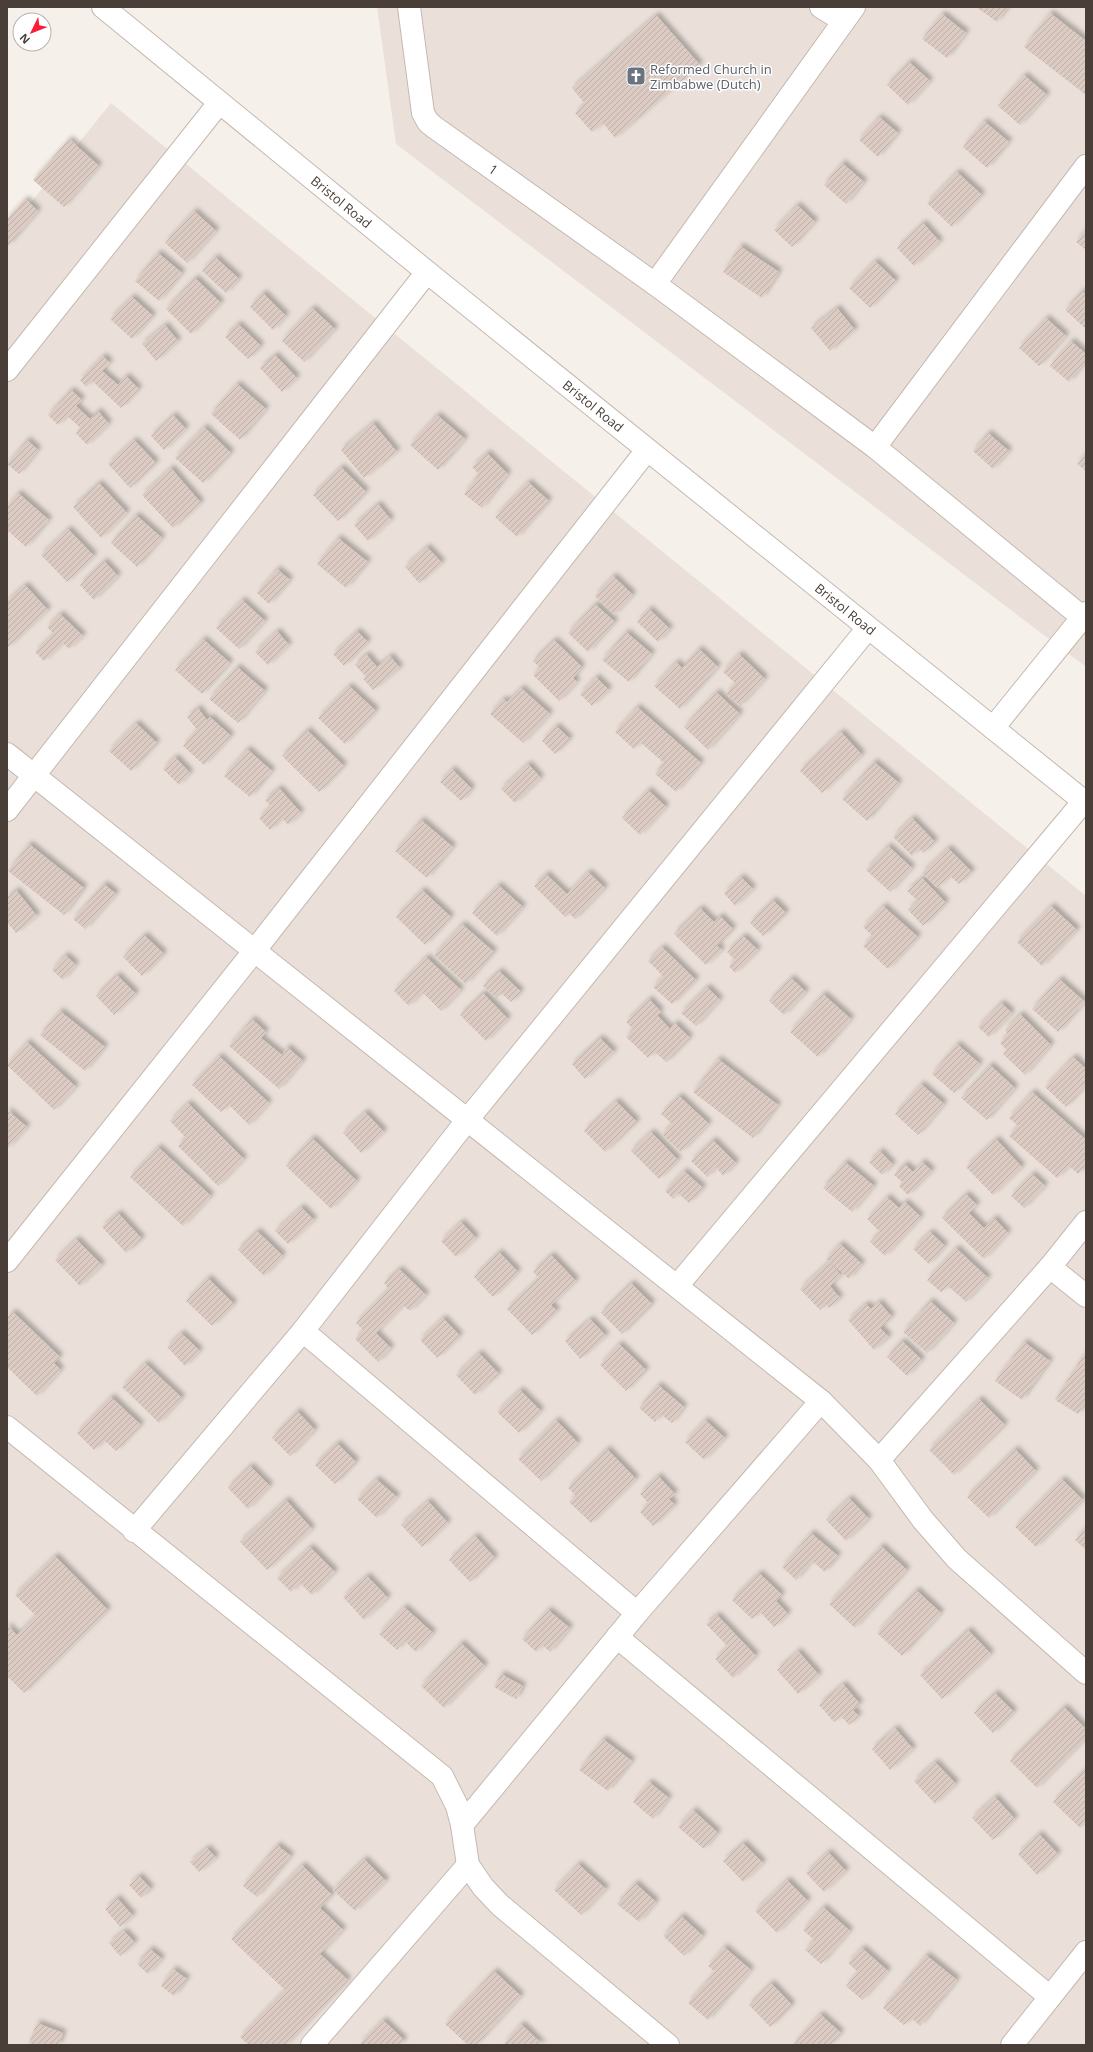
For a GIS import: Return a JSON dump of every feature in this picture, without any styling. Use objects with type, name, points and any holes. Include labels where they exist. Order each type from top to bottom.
[{"type":"street","name":"Bristol Road","points":[[103,7],[647,450],[1085,802]]},
{"type":"street","name":"1","points":[[409,7],[423,113],[428,122],[655,284],[875,447],[1084,615]]},
{"type":"street","points":[[655,284],[849,14],[821,7]]},
{"type":"street","points":[[7,370],[14,348],[219,103]]},
{"type":"street","points":[[875,447],[1086,166]]},
{"type":"street","points":[[7,810],[428,272]]},
{"type":"street","points":[[7,1260],[255,950],[647,450]]},
{"type":"street","points":[[993,728],[1084,615]]},
{"type":"street","points":[[134,1531],[303,1331],[468,1119],[868,628]]},
{"type":"street","points":[[7,754],[468,1119],[821,1402],[879,1460],[923,1520],[957,1559],[1086,1673]]},
{"type":"street","points":[[677,1286],[1085,802]]},
{"type":"street","points":[[879,1460],[1050,1267],[1086,1222]]},
{"type":"street","points":[[1050,1267],[1086,1296]]},
{"type":"street","points":[[303,1331],[637,1613]]},
{"type":"street","points":[[462,1825],[637,1613],[821,1402]]},
{"type":"street","points":[[7,1427],[134,1531],[442,1776],[457,1806],[462,1825],[468,1865],[483,1887],[500,1905],[668,2045]]},
{"type":"street","points":[[617,1638],[1050,1997]]},
{"type":"street","points":[[312,2045],[468,1865]]},
{"type":"street","points":[[1012,2045],[1086,1952]]},
{"type":"shaded area","points":[[377,7],[1086,7],[1086,667],[396,144]]},
{"type":"shaded area","points":[[111,103],[1086,896],[1086,2045],[7,2045],[7,232]]},
{"type":"building","points":[[976,7],[1008,7],[997,22]]},
{"type":"building","points":[[1050,13],[1086,41],[1086,95],[1024,47]]},
{"type":"building","points":[[942,14],[966,33],[947,58],[922,39]]},
{"type":"building","name":"Reformed Church in Zimbabwe (Dutch)","points":[[656,15],[700,65],[615,138],[603,123],[592,132],[575,113],[585,104],[572,88]]},
{"type":"building","points":[[909,62],[930,81],[908,105],[887,85]]},
{"type":"building","points":[[1024,75],[1047,95],[1020,125],[998,106]]},
{"type":"building","points":[[879,117],[898,133],[878,157],[859,140]]},
{"type":"building","points":[[984,121],[1009,142],[987,168],[963,147]]},
{"type":"building","points":[[69,139],[99,166],[64,207],[33,180]]},
{"type":"building","points":[[842,163],[864,182],[846,204],[824,185]]},
{"type":"building","points":[[957,172],[982,195],[952,227],[927,203]]},
{"type":"building","points":[[25,199],[38,211],[7,247],[7,219]]},
{"type":"building","points":[[797,205],[815,222],[792,247],[774,230]]},
{"type":"building","points":[[194,211],[216,231],[187,263],[165,243]]},
{"type":"building","points":[[923,223],[940,242],[914,266],[897,248]]},
{"type":"building","points":[[1086,229],[1086,250],[1076,242]]},
{"type":"building","points":[[740,246],[779,272],[762,298],[723,272]]},
{"type":"building","points":[[158,253],[182,273],[159,301],[135,281]]},
{"type":"building","points":[[215,257],[239,279],[226,293],[202,271]]},
{"type":"building","points":[[875,261],[896,281],[870,308],[849,288]]},
{"type":"building","points":[[195,278],[221,303],[191,334],[166,309]]},
{"type":"building","points":[[1082,291],[1086,295],[1086,329],[1065,310]]},
{"type":"building","points":[[263,293],[286,316],[273,330],[250,307]]},
{"type":"building","points":[[132,297],[153,316],[132,339],[110,319]]},
{"type":"building","points":[[312,308],[335,329],[304,362],[282,341]]},
{"type":"building","points":[[837,308],[855,330],[830,351],[811,328]]},
{"type":"building","points":[[1046,318],[1066,336],[1039,366],[1019,348]]},
{"type":"building","points":[[238,324],[261,346],[248,359],[225,337]]},
{"type":"building","points":[[165,325],[178,341],[156,361],[142,344]]},
{"type":"building","points":[[1071,341],[1086,354],[1086,361],[1069,382],[1050,366]]},
{"type":"building","points":[[275,355],[297,378],[282,392],[260,368]]},
{"type":"building","points":[[103,356],[110,363],[102,371],[118,385],[126,376],[139,389],[121,408],[92,381],[86,387],[80,380]]},
{"type":"building","points":[[237,384],[266,409],[240,440],[211,414]]},
{"type":"building","points":[[71,390],[82,400],[76,406],[90,419],[98,411],[109,424],[87,445],[76,433],[81,428],[67,416],[58,425],[48,415]]},
{"type":"building","points":[[173,415],[186,429],[164,450],[151,436]]},
{"type":"building","points":[[437,415],[465,439],[438,470],[410,445]]},
{"type":"building","points":[[373,423],[397,452],[364,478],[341,450]]},
{"type":"building","points":[[204,427],[231,453],[203,483],[175,458]]},
{"type":"building","points":[[988,433],[1009,451],[993,469],[973,451]]},
{"type":"building","points":[[27,440],[38,450],[19,474],[7,464]]},
{"type":"building","points":[[134,440],[156,463],[130,488],[108,464]]},
{"type":"building","points":[[487,453],[508,474],[482,508],[464,494],[479,474],[472,467]]},
{"type":"building","points":[[1086,454],[1086,471],[1077,464]]},
{"type":"building","points":[[341,467],[366,492],[338,521],[313,495]]},
{"type":"building","points":[[171,468],[201,503],[173,528],[142,495]]},
{"type":"building","points":[[528,482],[549,501],[517,537],[495,517]]},
{"type":"building","points":[[99,483],[127,513],[101,538],[73,507]]},
{"type":"building","points":[[18,493],[49,520],[26,547],[7,530],[7,507]]},
{"type":"building","points":[[378,504],[391,520],[368,541],[354,525]]},
{"type":"building","points":[[136,515],[162,538],[137,567],[111,543]]},
{"type":"building","points":[[68,529],[94,556],[67,582],[41,555]]},
{"type":"building","points":[[338,538],[368,562],[346,588],[317,564]]},
{"type":"building","points":[[427,547],[442,563],[419,583],[405,567]]},
{"type":"building","points":[[104,561],[118,576],[94,600],[80,585]]},
{"type":"building","points":[[277,569],[290,580],[269,604],[257,593]]},
{"type":"building","points":[[613,576],[633,595],[614,615],[595,596]]},
{"type":"building","points":[[25,585],[48,610],[7,648],[7,601]]},
{"type":"building","points":[[242,600],[265,621],[239,649],[216,628]]},
{"type":"building","points":[[595,604],[615,622],[588,652],[568,633]]},
{"type":"building","points":[[649,609],[670,629],[658,642],[637,622]]},
{"type":"building","points":[[60,614],[83,636],[69,649],[63,643],[44,661],[35,652],[54,634],[47,627]]},
{"type":"building","points":[[277,631],[289,645],[268,665],[255,652]]},
{"type":"building","points":[[357,631],[368,642],[344,666],[333,654]]},
{"type":"building","points":[[626,632],[652,654],[629,682],[602,660]]},
{"type":"building","points":[[203,639],[230,663],[202,694],[175,670]]},
{"type":"building","points":[[554,640],[582,667],[573,678],[577,682],[559,701],[533,675],[540,668],[533,661]]},
{"type":"building","points":[[699,649],[718,667],[680,709],[654,686],[676,662],[682,668]]},
{"type":"building","points":[[366,654],[377,667],[390,656],[400,668],[373,690],[363,679],[366,677],[355,665]]},
{"type":"building","points":[[739,654],[765,679],[740,706],[726,694],[735,683],[723,672]]},
{"type":"building","points":[[237,667],[265,691],[238,723],[209,699]]},
{"type":"building","points":[[596,677],[609,690],[592,706],[580,694]]},
{"type":"building","points":[[349,686],[376,711],[345,744],[318,718]]},
{"type":"building","points":[[521,688],[550,714],[523,743],[490,714],[503,699],[507,702]]},
{"type":"building","points":[[716,692],[740,714],[708,750],[684,727]]},
{"type":"building","points":[[637,707],[701,763],[676,792],[655,774],[664,763],[640,742],[634,749],[615,732]]},
{"type":"building","points":[[198,708],[207,720],[210,717],[231,736],[204,765],[183,746],[197,730],[187,717]]},
{"type":"building","points":[[136,723],[157,743],[131,771],[109,751]]},
{"type":"building","points":[[556,726],[570,739],[555,754],[542,741]]},
{"type":"building","points":[[307,730],[344,766],[319,792],[282,756]]},
{"type":"building","points":[[841,732],[862,755],[822,793],[800,771]]},
{"type":"building","points":[[247,749],[272,771],[250,797],[224,776]]},
{"type":"building","points":[[175,757],[190,773],[179,785],[163,769]]},
{"type":"building","points":[[874,762],[899,783],[867,821],[842,799]]},
{"type":"building","points":[[528,764],[541,778],[515,803],[501,789]]},
{"type":"building","points":[[452,769],[472,789],[461,801],[440,782]]},
{"type":"building","points":[[279,788],[301,813],[288,825],[282,818],[270,830],[259,818],[271,806],[265,800]]},
{"type":"building","points":[[648,790],[666,807],[640,835],[622,818]]},
{"type":"building","points":[[912,818],[935,842],[923,853],[919,848],[912,856],[893,837]]},
{"type":"building","points":[[421,820],[453,847],[427,878],[395,851]]},
{"type":"building","points":[[29,844],[84,888],[64,915],[8,871]]},
{"type":"building","points":[[888,846],[912,868],[890,892],[866,870]]},
{"type":"building","points":[[948,848],[972,872],[959,884],[950,876],[937,888],[922,873]]},
{"type":"building","points":[[588,872],[605,888],[575,919],[569,913],[565,917],[534,886],[546,874],[567,894]]},
{"type":"building","points":[[741,877],[753,889],[735,906],[724,893]]},
{"type":"building","points":[[922,878],[946,903],[923,926],[908,910],[918,901],[907,891]]},
{"type":"building","points":[[104,884],[116,894],[85,929],[73,919]]},
{"type":"building","points":[[498,885],[523,907],[497,936],[472,913]]},
{"type":"building","points":[[16,890],[37,916],[16,933],[7,922],[7,898]]},
{"type":"building","points":[[422,890],[451,917],[425,945],[396,917]]},
{"type":"building","points":[[773,900],[786,913],[763,936],[750,923]]},
{"type":"building","points":[[883,906],[918,937],[888,969],[863,946],[873,936],[863,927]]},
{"type":"building","points":[[1051,906],[1077,930],[1042,966],[1017,942]]},
{"type":"building","points":[[700,908],[714,922],[720,916],[733,929],[717,946],[722,950],[706,965],[674,934]]},
{"type":"building","points":[[462,924],[494,952],[466,984],[434,955]]},
{"type":"building","points":[[144,935],[164,954],[142,976],[123,957]]},
{"type":"building","points":[[743,936],[758,950],[735,973],[729,966],[735,960],[727,952]]},
{"type":"building","points":[[662,947],[696,980],[672,1004],[653,987],[663,976],[648,961]]},
{"type":"building","points":[[65,955],[76,965],[63,980],[52,970]]},
{"type":"building","points":[[426,957],[461,990],[441,1011],[422,992],[409,1006],[394,991]]},
{"type":"building","points":[[499,971],[521,992],[511,1002],[501,993],[496,998],[483,986]]},
{"type":"building","points":[[117,975],[136,994],[114,1015],[96,996]]},
{"type":"building","points":[[791,978],[806,992],[784,1015],[769,1001]]},
{"type":"building","points":[[1059,979],[1085,1002],[1058,1032],[1032,1009]]},
{"type":"building","points":[[707,987],[720,1000],[696,1026],[681,1013]]},
{"type":"building","points":[[483,993],[508,1019],[486,1041],[460,1015]]},
{"type":"building","points":[[823,994],[851,1019],[818,1057],[790,1032]]},
{"type":"building","points":[[649,999],[661,1012],[657,1015],[670,1029],[675,1023],[690,1038],[666,1062],[655,1052],[648,1058],[626,1037],[633,1029],[626,1022]]},
{"type":"building","points":[[1001,1003],[1012,1013],[989,1037],[978,1027]]},
{"type":"building","points":[[60,1011],[105,1047],[85,1071],[40,1035]]},
{"type":"building","points":[[1020,1014],[1051,1045],[1025,1075],[1003,1054],[1007,1050],[1000,1043],[1008,1034],[1005,1030]]},
{"type":"building","points":[[252,1019],[266,1032],[261,1038],[282,1055],[287,1047],[303,1061],[279,1089],[229,1046]]},
{"type":"building","points":[[600,1038],[614,1052],[585,1079],[572,1064]]},
{"type":"building","points":[[27,1042],[76,1087],[54,1110],[7,1065]]},
{"type":"building","points":[[957,1044],[980,1064],[954,1093],[932,1074]]},
{"type":"building","points":[[219,1056],[269,1103],[249,1125],[229,1105],[221,1112],[192,1085]]},
{"type":"building","points":[[1073,1057],[1086,1069],[1086,1085],[1066,1107],[1045,1087]]},
{"type":"building","points":[[718,1059],[778,1105],[753,1138],[693,1092]]},
{"type":"building","points":[[990,1065],[1015,1088],[987,1120],[961,1098]]},
{"type":"building","points":[[921,1084],[944,1104],[918,1135],[895,1114]]},
{"type":"building","points":[[1032,1092],[1086,1140],[1086,1164],[1078,1174],[1069,1166],[1057,1178],[1009,1136],[1018,1126],[1009,1118]]},
{"type":"building","points":[[679,1096],[709,1124],[681,1152],[662,1134],[672,1124],[661,1114]]},
{"type":"building","points":[[616,1101],[637,1122],[605,1152],[584,1131]]},
{"type":"building","points":[[188,1103],[244,1159],[218,1186],[178,1146],[186,1138],[170,1121]]},
{"type":"building","points":[[7,1110],[27,1127],[7,1149]]},
{"type":"building","points":[[365,1112],[384,1132],[361,1153],[343,1133]]},
{"type":"building","points":[[651,1132],[678,1160],[659,1179],[631,1151]]},
{"type":"building","points":[[312,1138],[357,1181],[331,1209],[286,1166]]},
{"type":"building","points":[[996,1139],[1022,1167],[993,1195],[966,1167]]},
{"type":"building","points":[[713,1140],[736,1163],[723,1176],[716,1167],[707,1177],[691,1161]]},
{"type":"building","points":[[158,1147],[211,1196],[183,1226],[130,1177]]},
{"type":"building","points":[[880,1151],[893,1165],[882,1175],[869,1162]]},
{"type":"building","points":[[845,1162],[874,1186],[852,1212],[823,1188]]},
{"type":"building","points":[[922,1162],[932,1171],[908,1195],[899,1186],[902,1182],[894,1175],[905,1164],[913,1172]]},
{"type":"building","points":[[684,1171],[703,1188],[689,1203],[678,1193],[673,1199],[665,1191]]},
{"type":"building","points":[[1032,1174],[1045,1186],[1024,1208],[1011,1196]]},
{"type":"building","points":[[966,1194],[977,1205],[969,1213],[984,1228],[994,1218],[1008,1233],[984,1259],[942,1218]]},
{"type":"building","points":[[887,1197],[899,1208],[905,1202],[921,1217],[885,1256],[870,1242],[880,1232],[867,1219]]},
{"type":"building","points":[[301,1207],[314,1220],[288,1244],[275,1231]]},
{"type":"building","points":[[118,1213],[142,1239],[126,1253],[102,1227]]},
{"type":"building","points":[[461,1222],[476,1238],[456,1257],[441,1241]]},
{"type":"building","points":[[257,1231],[283,1256],[264,1276],[238,1250]]},
{"type":"building","points":[[930,1232],[945,1246],[929,1264],[913,1249]]},
{"type":"building","points":[[76,1239],[102,1265],[80,1286],[55,1260]]},
{"type":"building","points":[[840,1244],[862,1264],[849,1279],[826,1259]]},
{"type":"building","points":[[956,1248],[988,1278],[966,1302],[948,1286],[941,1292],[927,1280]]},
{"type":"building","points":[[499,1252],[518,1272],[493,1297],[474,1277]]},
{"type":"building","points":[[551,1255],[576,1281],[551,1305],[557,1311],[532,1335],[507,1309],[539,1278],[533,1272]]},
{"type":"building","points":[[829,1262],[841,1275],[830,1286],[840,1298],[829,1308],[826,1304],[820,1310],[800,1289]]},
{"type":"building","points":[[399,1269],[426,1295],[410,1311],[403,1305],[376,1333],[391,1348],[378,1362],[355,1339],[363,1330],[356,1323],[389,1289],[384,1283]]},
{"type":"building","points":[[208,1278],[234,1304],[212,1326],[186,1301]]},
{"type":"building","points":[[631,1283],[652,1304],[622,1334],[601,1313]]},
{"type":"building","points":[[930,1301],[954,1323],[927,1353],[903,1332]]},
{"type":"building","points":[[879,1302],[892,1317],[880,1328],[889,1337],[874,1350],[848,1320],[866,1304],[871,1309]]},
{"type":"building","points":[[13,1312],[60,1357],[54,1363],[61,1370],[37,1396],[7,1367],[7,1318]]},
{"type":"building","points":[[443,1318],[460,1336],[437,1358],[420,1340]]},
{"type":"building","points":[[590,1319],[606,1336],[580,1359],[565,1341]]},
{"type":"building","points":[[181,1333],[200,1351],[185,1366],[167,1347]]},
{"type":"building","points":[[902,1341],[922,1360],[907,1376],[887,1357]]},
{"type":"building","points":[[1024,1342],[1050,1361],[1022,1400],[995,1381]]},
{"type":"building","points":[[619,1344],[646,1370],[626,1391],[600,1365]]},
{"type":"building","points":[[1086,1351],[1086,1401],[1078,1414],[1055,1400]]},
{"type":"building","points":[[479,1353],[499,1374],[475,1395],[456,1375]]},
{"type":"building","points":[[145,1363],[182,1398],[159,1423],[122,1387]]},
{"type":"building","points":[[658,1385],[684,1407],[672,1423],[660,1414],[655,1422],[639,1408]]},
{"type":"building","points":[[520,1390],[541,1411],[519,1433],[497,1412]]},
{"type":"building","points":[[111,1397],[141,1425],[116,1451],[104,1440],[94,1450],[77,1433]]},
{"type":"building","points":[[979,1399],[1005,1425],[954,1475],[929,1450]]},
{"type":"building","points":[[297,1411],[315,1430],[290,1456],[272,1438]]},
{"type":"building","points":[[556,1420],[578,1443],[541,1481],[518,1459]]},
{"type":"building","points":[[705,1420],[725,1438],[704,1460],[685,1442]]},
{"type":"building","points":[[337,1443],[356,1462],[335,1484],[315,1465]]},
{"type":"building","points":[[607,1449],[636,1479],[591,1523],[569,1502],[576,1496],[568,1488]]},
{"type":"building","points":[[1015,1449],[1036,1471],[989,1518],[967,1497]]},
{"type":"building","points":[[250,1466],[270,1486],[248,1509],[228,1488]]},
{"type":"building","points":[[658,1476],[675,1494],[669,1499],[675,1505],[653,1526],[640,1512],[649,1504],[640,1494]]},
{"type":"building","points":[[376,1479],[397,1497],[377,1518],[357,1499]]},
{"type":"building","points":[[1062,1479],[1083,1500],[1036,1547],[1015,1527]]},
{"type":"building","points":[[849,1498],[869,1519],[846,1541],[826,1520]]},
{"type":"building","points":[[286,1500],[312,1529],[267,1570],[240,1542]]},
{"type":"building","points":[[428,1501],[448,1523],[422,1547],[401,1525]]},
{"type":"building","points":[[1086,1528],[1086,1550],[1075,1540]]},
{"type":"building","points":[[811,1533],[838,1556],[825,1572],[812,1561],[796,1580],[782,1567]]},
{"type":"building","points":[[475,1536],[495,1558],[470,1582],[449,1560]]},
{"type":"building","points":[[881,1546],[907,1570],[855,1628],[829,1604]]},
{"type":"building","points":[[310,1547],[335,1572],[312,1595],[300,1583],[291,1592],[277,1578]]},
{"type":"building","points":[[55,1556],[108,1610],[24,1693],[7,1676],[7,1625],[17,1635],[36,1616],[15,1595]]},
{"type":"building","points":[[759,1573],[782,1595],[776,1601],[788,1614],[774,1627],[760,1612],[752,1619],[732,1600]]},
{"type":"building","points":[[367,1576],[388,1598],[364,1620],[343,1597]]},
{"type":"building","points":[[916,1590],[941,1613],[902,1656],[877,1633]]},
{"type":"building","points":[[404,1607],[433,1633],[416,1652],[404,1641],[397,1650],[379,1634]]},
{"type":"building","points":[[548,1610],[570,1628],[550,1652],[542,1645],[536,1652],[522,1639]]},
{"type":"building","points":[[717,1615],[756,1656],[733,1678],[715,1659],[728,1647],[706,1624]]},
{"type":"building","points":[[968,1630],[991,1654],[942,1699],[920,1675]]},
{"type":"building","points":[[461,1643],[485,1666],[444,1708],[421,1686]]},
{"type":"building","points":[[798,1651],[819,1675],[798,1694],[777,1670]]},
{"type":"building","points":[[501,1674],[523,1686],[516,1699],[494,1687]]},
{"type":"building","points":[[843,1684],[860,1704],[853,1710],[859,1716],[849,1725],[841,1716],[834,1722],[819,1705]]},
{"type":"building","points":[[995,1693],[1014,1712],[993,1733],[974,1713]]},
{"type":"building","points":[[1064,1707],[1086,1729],[1086,1738],[1037,1788],[1010,1761]]},
{"type":"building","points":[[895,1728],[913,1749],[890,1770],[872,1749]]},
{"type":"building","points":[[603,1739],[632,1761],[608,1791],[579,1770]]},
{"type":"building","points":[[935,1762],[956,1784],[935,1804],[914,1781]]},
{"type":"building","points":[[1086,1769],[1086,1822],[1080,1828],[1053,1802]]},
{"type":"building","points":[[649,1782],[669,1798],[653,1819],[633,1802]]},
{"type":"building","points":[[995,1797],[1015,1819],[993,1840],[972,1818]]},
{"type":"building","points":[[693,1810],[718,1833],[704,1849],[678,1827]]},
{"type":"building","points":[[1039,1834],[1058,1854],[1037,1875],[1018,1854]]},
{"type":"building","points":[[743,1843],[763,1863],[743,1882],[723,1861]]},
{"type":"building","points":[[277,1845],[291,1856],[257,1897],[243,1886]]},
{"type":"building","points":[[207,1848],[216,1858],[199,1872],[190,1862]]},
{"type":"building","points":[[828,1852],[846,1871],[824,1892],[806,1873]]},
{"type":"building","points":[[364,1859],[386,1881],[355,1911],[333,1890]]},
{"type":"building","points":[[578,1864],[606,1889],[581,1915],[554,1890]]},
{"type":"building","points":[[302,1865],[332,1895],[320,1908],[343,1930],[320,1954],[348,1980],[286,2045],[248,2045],[240,2037],[285,1990],[231,1939]]},
{"type":"building","points":[[139,1876],[151,1889],[141,1898],[129,1885]]},
{"type":"building","points":[[787,1880],[808,1901],[777,1933],[755,1911]]},
{"type":"building","points":[[635,1883],[656,1902],[639,1922],[617,1904]]},
{"type":"building","points":[[117,1898],[133,1916],[120,1927],[105,1909]]},
{"type":"building","points":[[823,1907],[850,1931],[821,1964],[805,1950],[814,1940],[803,1930]]},
{"type":"building","points":[[681,1916],[703,1936],[684,1956],[663,1936]]},
{"type":"building","points":[[124,1931],[135,1943],[120,1956],[109,1943]]},
{"type":"building","points":[[724,1947],[751,1970],[708,2020],[688,2003],[715,1972],[708,1966]]},
{"type":"building","points":[[862,1948],[888,1971],[862,2000],[846,1986],[858,1972],[848,1963]]},
{"type":"building","points":[[150,1949],[162,1959],[148,1974],[137,1964]]},
{"type":"building","points":[[926,1955],[957,1980],[920,2026],[911,2018],[904,2025],[883,2008]]},
{"type":"building","points":[[173,1969],[187,1979],[174,1996],[161,1986]]},
{"type":"building","points":[[494,1971],[521,1996],[476,2045],[468,2045],[445,2024]]},
{"type":"building","points":[[771,1983],[792,2005],[770,2027],[749,2005]]},
{"type":"building","points":[[820,2014],[841,2033],[830,2045],[793,2045]]},
{"type":"building","points":[[383,2020],[404,2040],[400,2045],[359,2045]]},
{"type":"building","points":[[37,2023],[63,2033],[59,2045],[28,2045]]},
{"type":"building","points":[[521,2024],[543,2045],[503,2045]]},
{"type":"place","name":"Reformed Church in Zimbabwe (Dutch)","points":[[636,76]]}]
